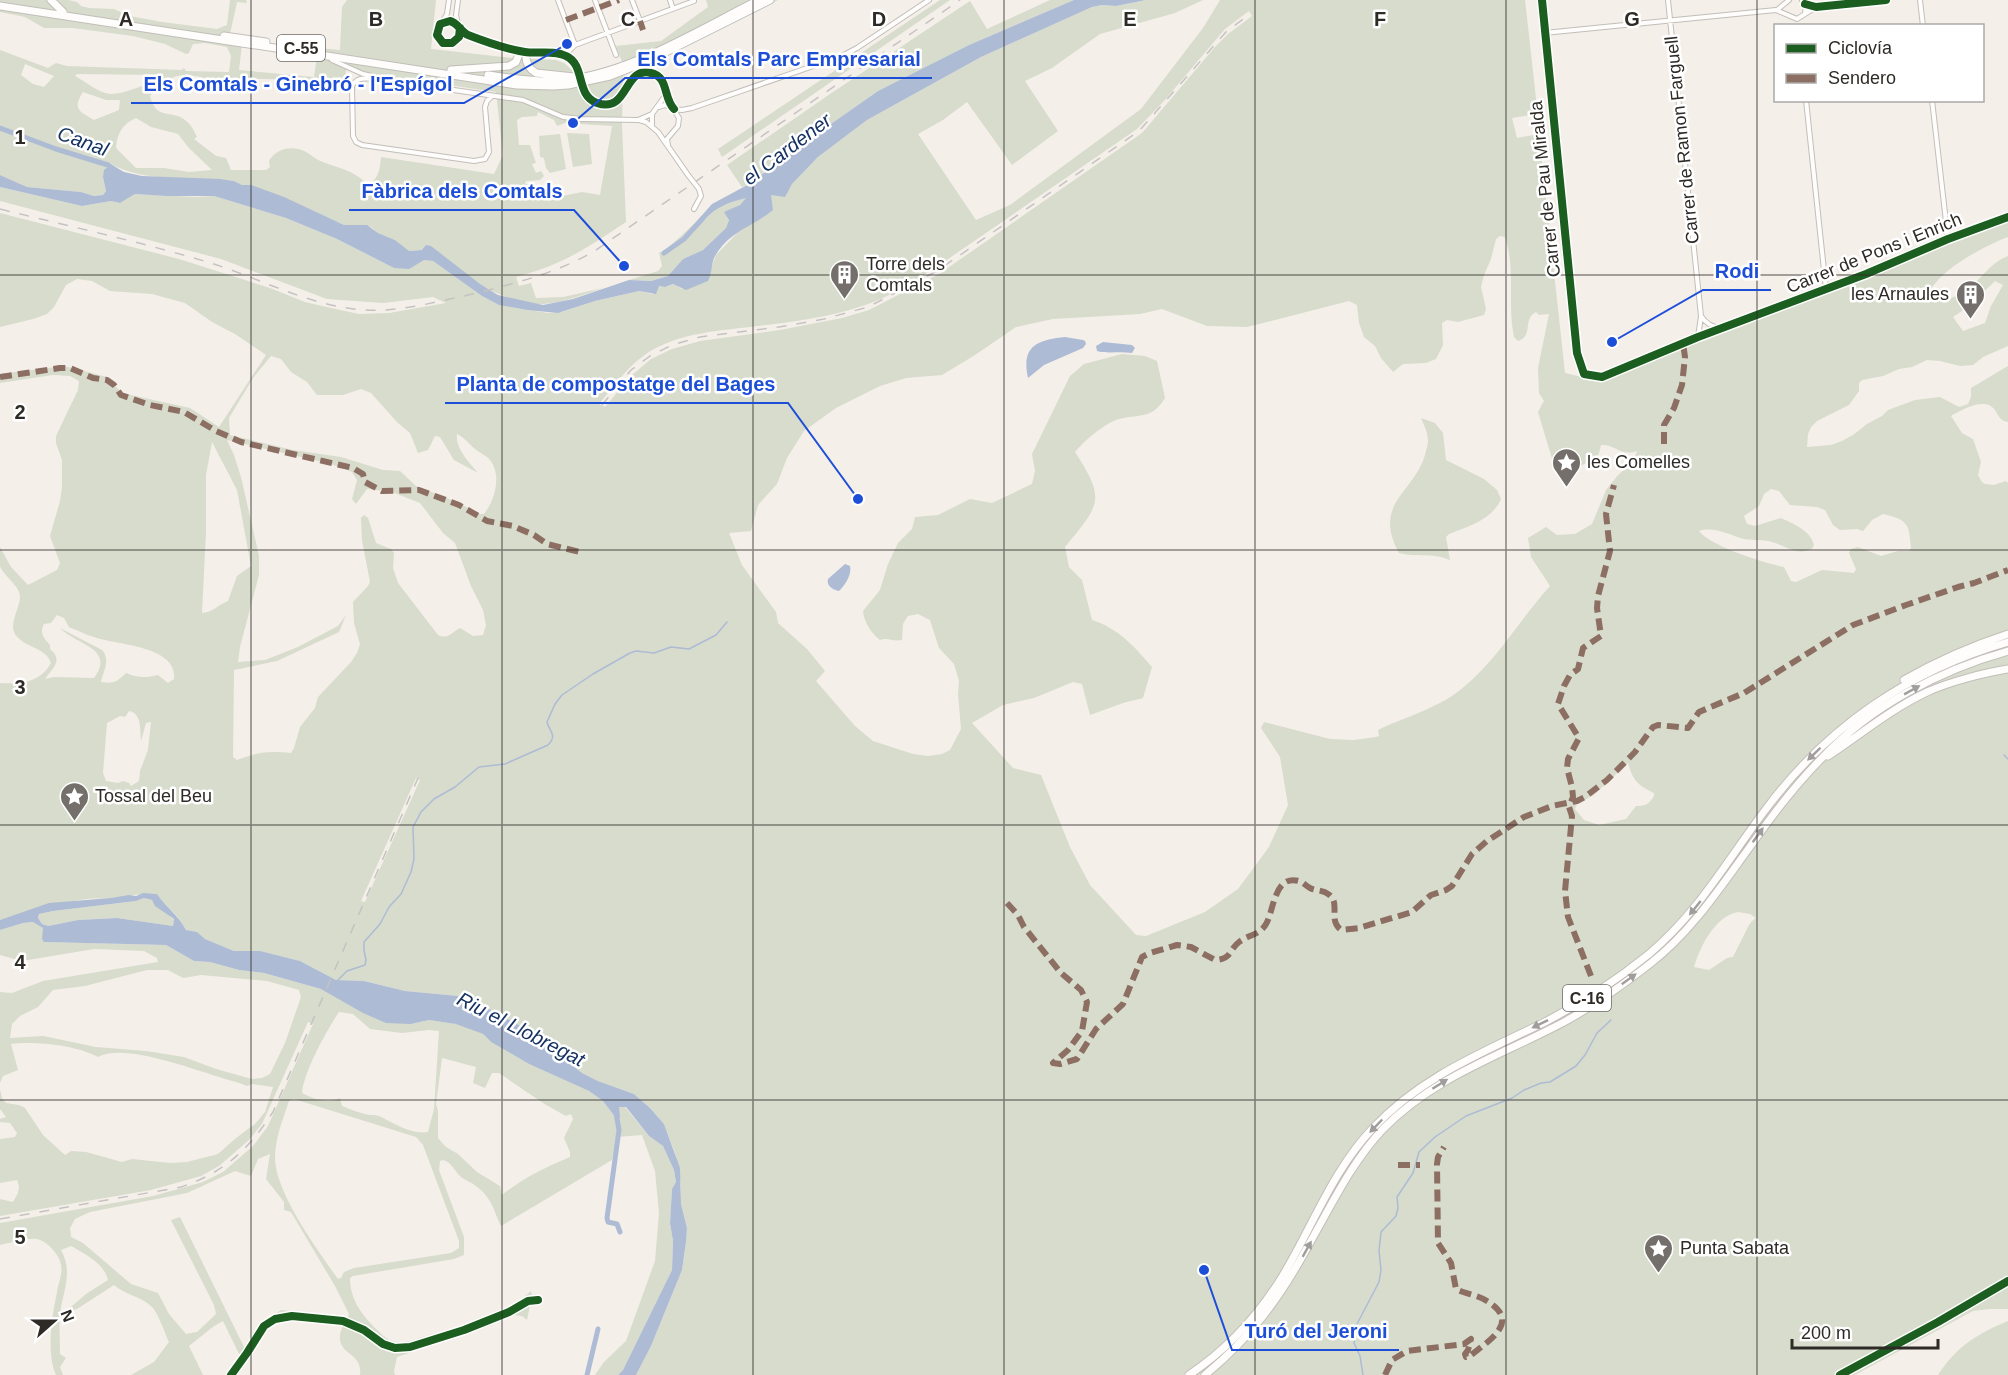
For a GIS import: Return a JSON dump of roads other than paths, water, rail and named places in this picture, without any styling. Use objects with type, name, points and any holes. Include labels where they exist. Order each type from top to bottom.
[{"type":"highway","points":[[51,0],[63,12]]},
{"type":"highway","name":"C-55","points":[[0,4],[537,81],[608,71],[636,61],[759,0]]},
{"type":"highway","name":"C-55","points":[[0,4],[517,85],[553,86],[590,81],[627,70],[770,0]]},
{"type":"highway","points":[[523,52],[526,63],[536,73],[579,75]]},
{"type":"highway","points":[[451,70],[503,68],[516,62],[523,52]]},
{"type":"highway","points":[[516,62],[526,63]]},
{"type":"highway","points":[[1837,732],[1846,720],[1877,696],[1934,663],[1974,645],[2008,634]]},
{"type":"highway","name":"C-16","points":[[1189,1375],[1227,1345],[1260,1308],[1281,1279],[1337,1177],[1354,1151],[1385,1116],[1406,1097],[1448,1069],[1578,1003],[1649,953],[1694,910],[1781,789],[1837,732],[1881,699],[1931,671],[1974,652],[2008,642]]},
{"type":"highway","name":"C-16","points":[[1205,1375],[1239,1346],[1264,1317],[1298,1264],[1352,1169],[1383,1130],[1422,1096],[1446,1080],[1563,1022],[1605,996],[1677,941],[1708,906],[1784,800],[1842,739],[1896,699],[1961,667],[2008,651]]},
{"type":"highway","points":[[1816,764],[1887,714],[1928,692],[1989,672],[2008,669]]},
{"type":"street","points":[[449,0],[447,14],[437,30],[440,41],[453,44],[459,37],[468,35]]},
{"type":"street","points":[[458,0],[456,15],[459,37]]},
{"type":"street","points":[[558,0],[575,45]]},
{"type":"street","points":[[595,0],[615,55]]},
{"type":"street","points":[[632,0],[640,21]]},
{"type":"street","points":[[670,0],[673,9]]},
{"type":"street","points":[[659,107],[665,105],[682,110],[692,108],[851,52],[928,0]]},
{"type":"street","name":"Carrer de Pau Miralda","points":[[1542,0],[1577,353],[1584,374]]},
{"type":"street","name":"Carrer de Ramon Farguell","points":[[1668,0],[1701,316],[1698,337]]},
{"type":"street","points":[[1794,19],[1800,18],[1816,7],[1886,0]]},
{"type":"street","points":[[1920,0],[1923,24]]},
{"type":"street","points":[[565,55],[575,45],[694,1]]},
{"type":"street","points":[[1544,33],[1776,10],[1788,2]]},
{"type":"street","points":[[1788,2],[1785,10],[1788,16]]},
{"type":"street","points":[[1805,14],[1804,2],[1816,7]]},
{"type":"street","points":[[1776,10],[1794,19],[1797,24]]},
{"type":"street","points":[[1798,24],[1800,18]]},
{"type":"street","points":[[442,22],[450,21],[468,35],[523,52],[565,55],[573,61],[582,88],[596,102],[611,103],[622,96],[634,76],[649,72],[662,81],[667,100],[679,120]]},
{"type":"street","points":[[332,60],[363,74],[390,80],[523,100],[563,117],[646,122],[658,132],[668,149],[699,189],[701,196],[694,208]]},
{"type":"street","points":[[390,80],[362,78],[352,86],[353,136],[360,144],[474,161],[482,160],[489,152],[485,107],[492,96]]},
{"type":"street","points":[[638,120],[652,114],[659,107],[666,92]]},
{"type":"street","points":[[474,94],[479,96],[485,107]]},
{"type":"street","points":[[1806,102],[1826,289]]},
{"type":"street","points":[[1932,102],[1948,239]]},
{"type":"street","points":[[668,149],[667,139],[683,114],[692,108]]},
{"type":"street","points":[[652,114],[652,126]]},
{"type":"street","points":[[658,132],[665,134],[672,132]]},
{"type":"street","name":"Carrer de Pons i Enrich","points":[[1584,374],[1602,377],[1698,337],[2008,217]]},
{"type":"street","points":[[1701,316],[1713,327],[1722,328]]},
{"type":"street","points":[[1840,1375],[1938,1323],[2008,1281]]},
{"type":"street","points":[[231,1375],[248,1353],[264,1326],[275,1319],[314,1317],[343,1321],[364,1330],[383,1344],[395,1348],[410,1347],[464,1330],[509,1312],[528,1301],[538,1300]]},
{"type":"water","points":[[1074,0],[1146,0],[1116,6],[1092,7],[981,57],[867,120],[818,157],[792,184],[785,197],[771,195],[773,210],[726,242],[714,258],[708,281],[686,290],[673,284],[665,287],[659,286],[656,294],[639,291],[595,301],[558,313],[499,305],[482,296],[433,261],[424,260],[409,269],[394,268],[337,239],[286,218],[214,196],[135,194],[120,203],[111,201],[82,206],[0,187],[0,175],[27,187],[81,192],[94,196],[103,195],[106,191],[103,177],[104,170],[108,167],[107,162],[124,172],[142,176],[234,181],[284,197],[344,225],[367,225],[378,233],[395,240],[409,251],[422,250],[426,245],[431,246],[498,295],[543,305],[573,299],[629,280],[651,281],[668,276],[683,259],[703,250],[726,228],[729,220],[724,212],[740,205],[746,198],[721,207],[701,224],[697,221],[712,204],[751,183],[878,91],[969,45]]},
{"type":"water","points":[[1065,337],[1083,340],[1086,344],[1083,348],[1044,365],[1028,378],[1027,359],[1033,347],[1046,340]]},
{"type":"water","points":[[1103,342],[1132,345],[1135,348],[1132,353],[1097,351],[1096,346]]},
{"type":"water","points":[[845,564],[850,566],[849,576],[839,591],[834,590],[829,586],[828,579]]},
{"type":"water","name":"Riu el Llobregat","points":[[143,893],[157,894],[186,930],[197,932],[205,939],[234,951],[260,951],[300,961],[336,980],[364,981],[405,991],[458,996],[487,1008],[528,1030],[582,1073],[634,1094],[650,1108],[664,1124],[680,1168],[681,1204],[687,1228],[682,1270],[651,1346],[636,1375],[618,1375],[623,1370],[672,1270],[673,1241],[670,1223],[672,1189],[676,1182],[674,1170],[663,1146],[649,1136],[626,1107],[619,1107],[620,1118],[616,1118],[603,1101],[589,1091],[529,1064],[491,1042],[483,1034],[456,1024],[429,1020],[411,1024],[386,1023],[321,989],[264,973],[194,961],[166,945],[44,942],[43,928],[33,922],[0,930],[0,920],[49,903],[136,896]],"holes":[[[144,898],[152,900],[155,906],[174,919],[173,926],[117,918],[78,920],[48,926],[42,924],[38,918],[39,914],[53,911],[136,901]]]},
{"type":"waterway","name":"Canal","points":[[0,128],[108,165],[111,168]]},
{"type":"waterway","points":[[664,253],[684,239],[703,218]]},
{"type":"waterway","points":[[337,981],[347,971],[365,965],[364,942],[401,894],[414,859],[413,827],[421,812],[434,799],[455,787],[479,767],[505,764],[548,745],[553,736],[547,722],[555,704],[562,695],[593,674],[636,651],[654,653],[671,647],[689,649],[716,635],[727,622]]},
{"type":"waterway","points":[[2004,755],[2008,759]]},
{"type":"waterway","points":[[1363,1375],[1360,1356],[1354,1343],[1357,1324],[1379,1282],[1381,1232],[1396,1216],[1397,1197],[1413,1173],[1419,1152],[1435,1137],[1466,1116],[1512,1098],[1541,1083],[1550,1082],[1576,1066],[1597,1033],[1611,1020]]},
{"type":"waterway","points":[[616,1113],[619,1130],[607,1218],[608,1222],[617,1224],[620,1232]]},
{"type":"waterway","points":[[587,1375],[598,1329]]},
{"type":"railway","points":[[0,209],[190,257],[308,299],[346,308],[377,310],[439,301],[530,278],[562,267],[593,252],[960,0]]},
{"type":"railway","points":[[602,405],[631,370],[650,356],[672,345],[700,337],[824,319],[868,307],[937,271],[1139,131],[1226,32],[1250,14]]},
{"type":"railway","points":[[0,1219],[181,1187],[223,1167],[245,1148],[273,1112],[418,778]]},
{"type":"place","name":"Els Comtals - Ginebró - l'Espígol","points":[[567,44]]},
{"type":"place","name":"Els Comtals Parc Empresarial","points":[[573,123]]},
{"type":"place","name":"Fàbrica dels Comtals","points":[[624,266]]},
{"type":"place","name":"Torre dels Comtals","points":[[845,300]]},
{"type":"place","name":"les Arnaules","points":[[1970,320]]},
{"type":"place","name":"Rodi","points":[[1612,342]]},
{"type":"place","name":"les Comelles","points":[[1566,488]]},
{"type":"place","name":"Planta de compostatge del Bages","points":[[858,499]]},
{"type":"place","name":"Tossal del Beu","points":[[74,822]]},
{"type":"place","name":"Turó del Jeroni","points":[[1204,1270]]},
{"type":"place","name":"Punta Sabata","points":[[1659,1274]]},
{"type":"water label","name":"el Cardener","points":[[787,149]]}]
